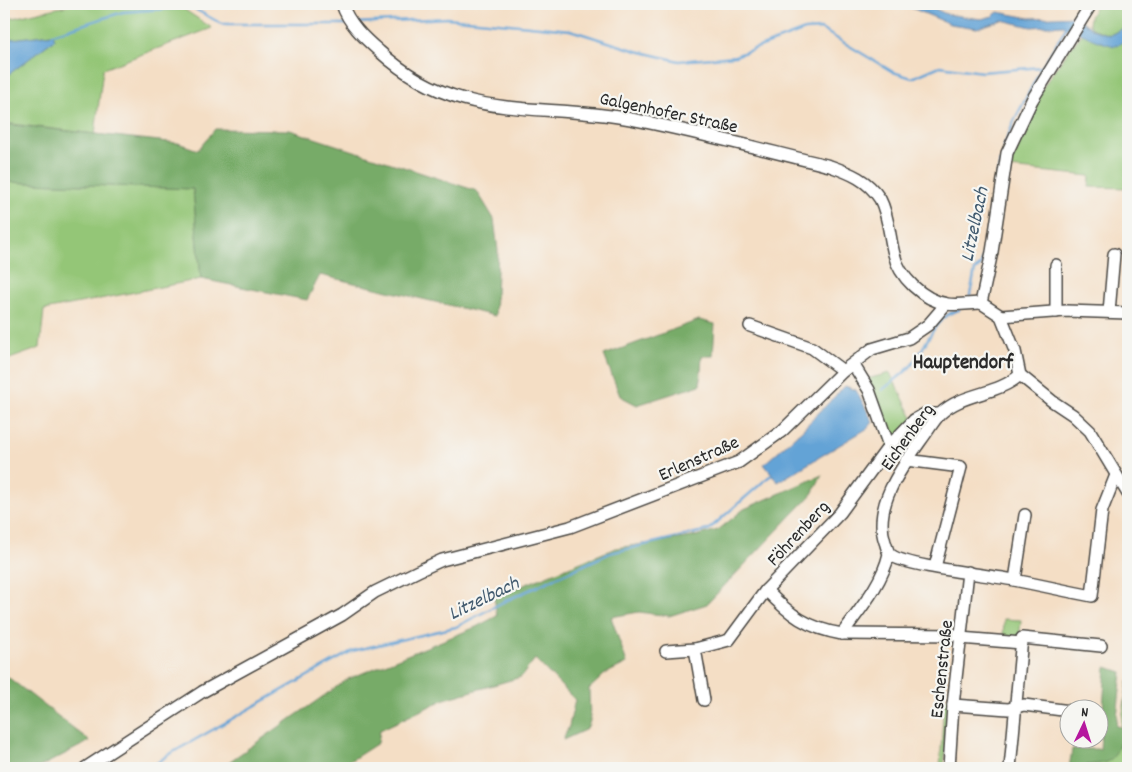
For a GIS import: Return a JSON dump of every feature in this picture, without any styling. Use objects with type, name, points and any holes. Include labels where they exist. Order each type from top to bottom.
[{"type":"street","name":"Galgenhofer Straße","points":[[342,4],[353,23],[387,58],[415,79],[461,100],[510,109],[595,113],[652,123],[830,166],[852,174],[868,184],[880,199],[889,225],[894,254],[899,269],[911,284],[946,304]]},
{"type":"street","points":[[981,303],[992,252],[1008,153],[1032,100],[1091,4]]},
{"type":"street","points":[[1109,312],[1114,254]]},
{"type":"street","points":[[1056,265],[1056,312]]},
{"type":"street","points":[[946,304],[981,303],[1001,316],[1015,351],[1020,375],[1073,415],[1090,431],[1128,494]]},
{"type":"street","name":"Erlenstraße","points":[[85,768],[202,692],[342,615],[375,592],[442,560],[570,527],[739,462],[782,431],[848,367],[872,349],[909,338],[928,325],[946,304]]},
{"type":"street","points":[[1001,316],[1056,312],[1128,313]]},
{"type":"street","points":[[750,326],[812,348],[848,367],[869,390],[889,446]]},
{"type":"street","name":"Eichenberg","points":[[889,554],[881,532],[885,507],[893,484],[906,460],[939,414],[959,400],[993,392],[1009,385],[1020,375]]},
{"type":"street","name":"Föhrenberg","points":[[666,651],[695,649],[729,640],[766,590],[840,514],[889,446],[914,420],[925,414],[939,414]]},
{"type":"street","points":[[906,460],[961,467],[935,567]]},
{"type":"street","points":[[842,634],[867,600],[886,568],[889,554],[896,558],[935,567],[1015,580],[1092,596],[1102,510],[1116,475]]},
{"type":"street","points":[[1015,580],[1026,516]]},
{"type":"street","name":"Eschenstraße","points":[[949,768],[953,705],[968,572]]},
{"type":"street","points":[[766,590],[787,612],[819,630],[842,634],[960,637],[1022,643]]},
{"type":"street","points":[[1010,768],[1022,638],[1102,646]]},
{"type":"street","points":[[695,649],[704,700]]},
{"type":"street","points":[[953,705],[1008,709],[1024,705],[1060,710]]},
{"type":"green space","points":[[75,4],[176,4],[212,28],[103,69],[95,134],[4,123],[4,78],[55,39],[52,34],[4,40],[4,20]]},
{"type":"green space","points":[[1097,4],[1128,4],[1128,26],[1110,35],[1092,28],[1089,24],[1090,17]]},
{"type":"green space","points":[[1083,33],[1104,43],[1128,33],[1128,188],[1089,187],[1090,176],[1009,168],[1013,149],[1028,113],[1048,79]]},
{"type":"green space","points":[[4,124],[178,143],[198,150],[215,129],[290,130],[477,191],[494,219],[498,251],[495,316],[320,275],[307,300],[201,279],[193,189],[4,182]]},
{"type":"green space","points":[[4,182],[193,189],[201,279],[44,310],[40,348],[4,361]]},
{"type":"green space","points":[[699,320],[715,324],[713,356],[702,356],[700,385],[637,405],[620,396],[604,355]]},
{"type":"green space","points":[[890,373],[914,420],[889,446],[867,379]]},
{"type":"green space","points":[[822,475],[812,494],[707,604],[669,616],[639,612],[611,617],[627,663],[605,674],[589,689],[590,721],[587,729],[563,740],[569,726],[575,700],[535,659],[521,677],[445,699],[380,730],[378,743],[339,768],[220,768],[348,679],[476,627],[497,616],[494,597],[616,548],[692,537],[718,530],[744,509]]},
{"type":"green space","points":[[1004,619],[1021,620],[1019,640],[1003,639]]},
{"type":"green space","points":[[1106,667],[1122,672],[1116,726],[1128,728],[1128,744],[1119,744],[1117,751],[1111,759],[1104,763],[1086,765],[1085,768],[1069,768],[1072,750],[1110,750],[1110,700],[1104,700]]},
{"type":"green space","points":[[4,674],[90,741],[38,768],[4,768]]},
{"type":"green space","points":[[1128,681],[1128,726],[1121,725]]},
{"type":"green space","points":[[944,699],[950,700],[944,768],[940,768]]},
{"type":"green space","points":[[1119,743],[1128,744],[1128,768],[1085,768],[1086,765],[1105,763]]},
{"type":"water","points":[[902,4],[925,4],[946,14],[981,19],[993,16],[998,12],[1030,18],[1076,16],[1092,29],[1110,35],[1128,26],[1128,33],[1122,43],[1114,46],[1095,40],[1063,25],[1031,27],[1002,20],[977,28],[950,24]]},
{"type":"water","points":[[53,34],[55,39],[4,78],[4,40]]},
{"type":"water","points":[[845,386],[856,390],[873,422],[868,428],[778,482],[764,464],[801,431]]},
{"type":"waterway","points":[[53,34],[123,12],[191,7],[222,24],[348,24]]},
{"type":"waterway","points":[[356,23],[447,18],[570,30],[637,51],[679,61],[735,56],[805,30],[821,29],[893,72],[912,78],[940,66],[982,72],[1042,67],[1069,23]]},
{"type":"waterway","name":"Litzelbach","points":[[1004,147],[1014,121],[1042,67]]},
{"type":"waterway","name":"Litzelbach","points":[[970,295],[975,270],[981,265],[987,239],[1000,162]]},
{"type":"waterway","name":"Litzelbach","points":[[882,390],[915,361],[942,319],[959,310]]},
{"type":"waterway","name":"Litzelbach","points":[[150,768],[168,755],[352,651],[456,627],[503,602],[610,553],[708,530],[771,475]]},
{"type":"district","name":"Hauptendorf","points":[[963,361]]}]
